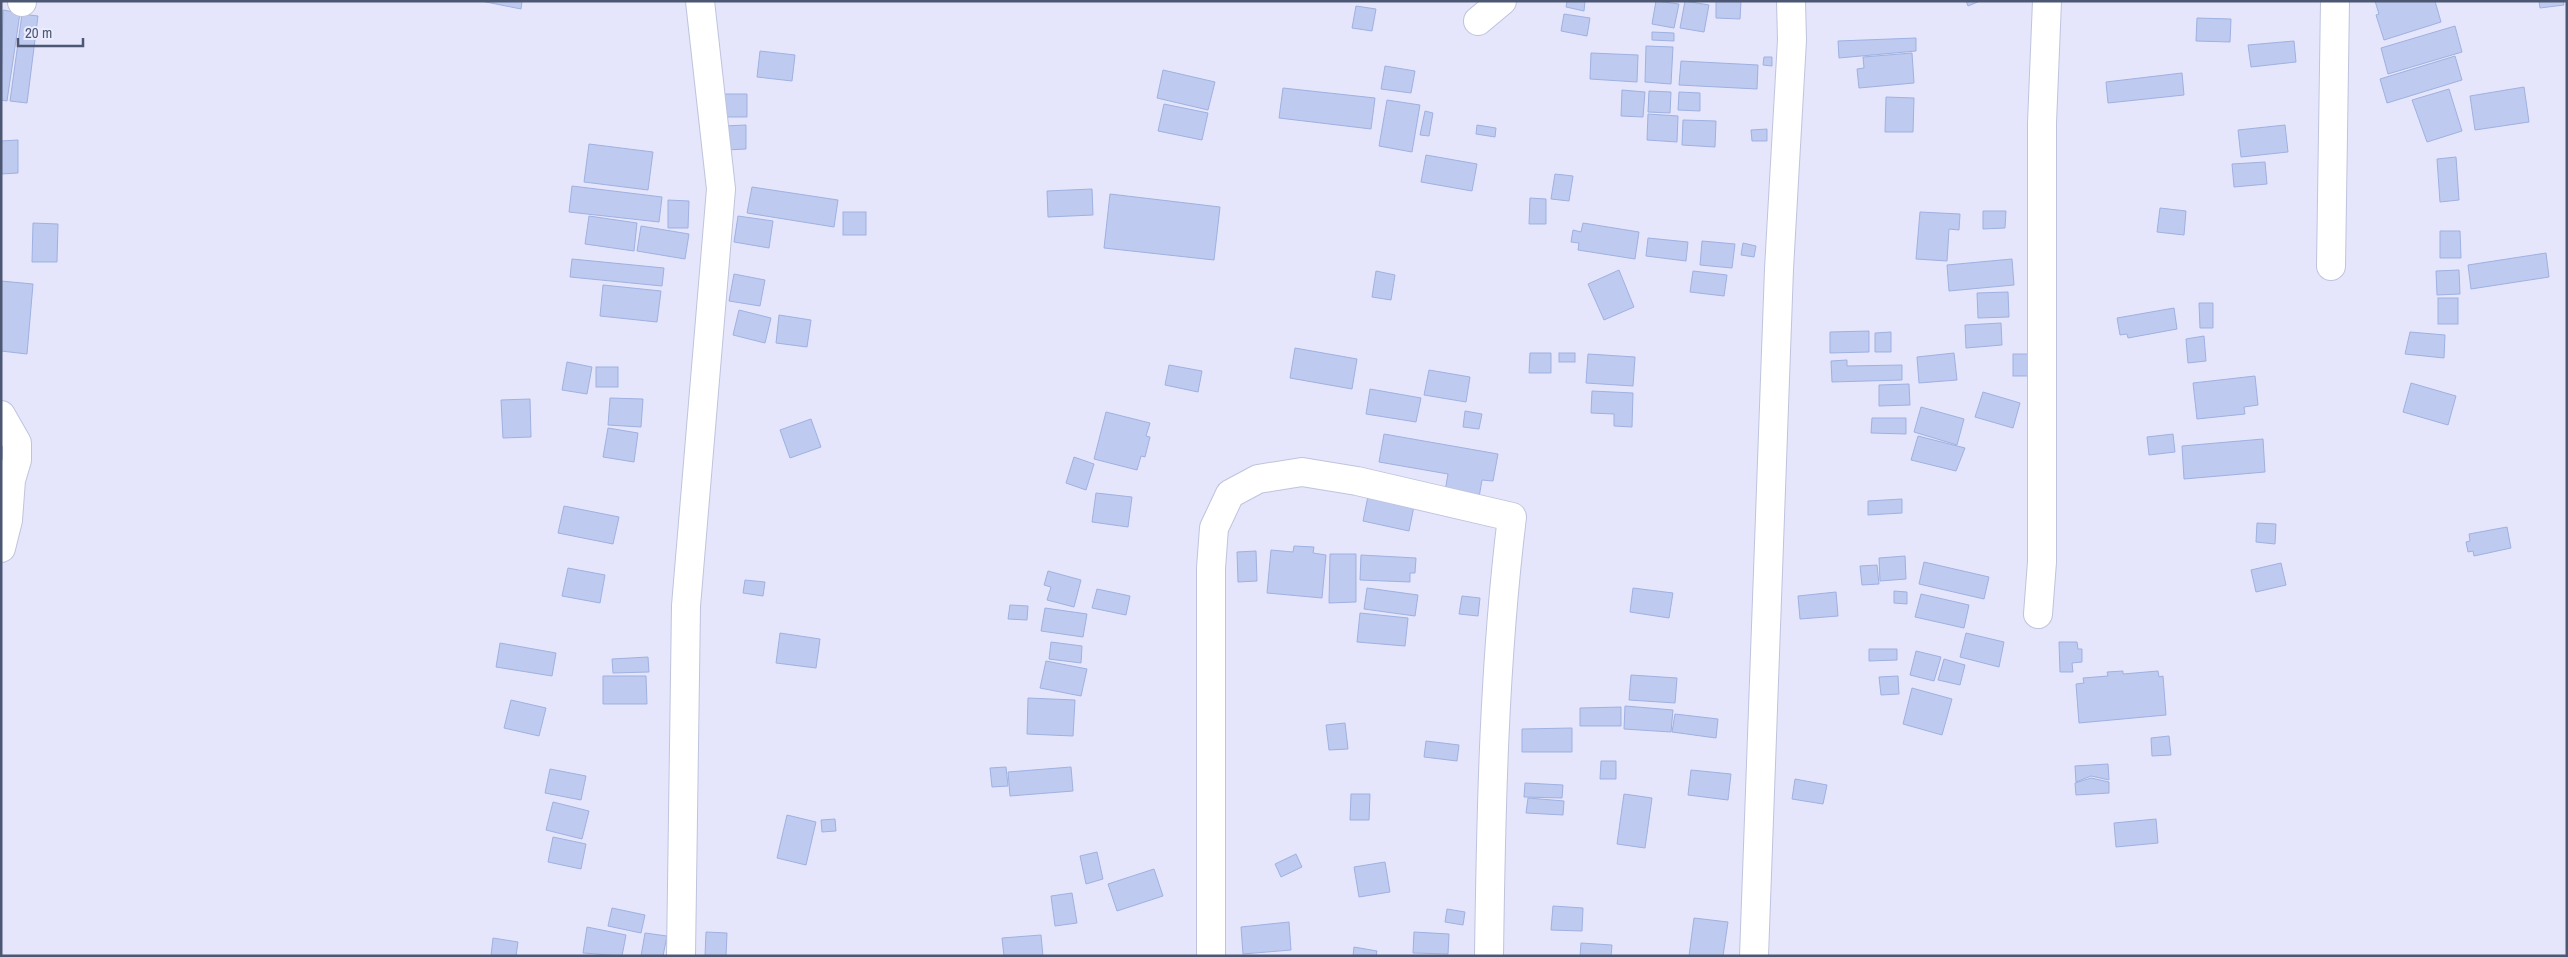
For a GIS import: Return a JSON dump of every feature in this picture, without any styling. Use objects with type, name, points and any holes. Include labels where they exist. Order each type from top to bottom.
[{"type":"street","points":[[681,956],[686,606],[721,189],[700,1]]},
{"type":"street","points":[[1478,21],[1502,1]]},
{"type":"street","points":[[1754,956],[1779,269],[1792,40],[1791,1]]},
{"type":"street","points":[[2038,614],[2042,552],[2042,123],[2047,1]]},
{"type":"street","points":[[2331,266],[2335,1]]},
{"type":"street","points":[[1,415],[18,444],[8,520],[1,548]]},
{"type":"street","points":[[1211,956],[1211,568],[1214,528],[1230,494],[1258,479],[1302,472],[1357,481],[1512,517],[1502,603],[1492,773],[1489,956]]},
{"type":"building","points":[[481,1],[522,1],[521,9]]},
{"type":"building","points":[[1567,1],[1585,1],[1584,11],[1566,7]]},
{"type":"building","points":[[1656,1],[1679,4],[1674,28],[1652,24]]},
{"type":"building","points":[[1685,1],[1709,5],[1704,32],[1680,28]]},
{"type":"building","points":[[1716,1],[1741,1],[1740,19],[1716,18]]},
{"type":"building","points":[[1966,1],[1980,1],[1968,6]]},
{"type":"building","points":[[2375,1],[2435,1],[2441,22],[2384,40],[2376,15],[2379,14]]},
{"type":"building","points":[[2539,1],[2563,1],[2564,5],[2540,8]]},
{"type":"building","points":[[1356,6],[1376,9],[1372,31],[1352,28]]},
{"type":"building","points":[[3,10],[20,13],[7,101],[1,100]]},
{"type":"building","points":[[22,14],[38,16],[27,103],[10,101]]},
{"type":"building","points":[[1564,14],[1590,18],[1587,36],[1561,31]]},
{"type":"building","points":[[2197,18],[2231,19],[2230,42],[2196,41]]},
{"type":"building","points":[[2455,26],[2462,52],[2388,74],[2381,48]]},
{"type":"building","points":[[1652,32],[1674,33],[1674,41],[1652,40]]},
{"type":"building","points":[[1916,38],[1916,51],[1839,58],[1838,41]]},
{"type":"building","points":[[2294,41],[2296,62],[2251,67],[2248,45]]},
{"type":"building","points":[[1646,46],[1673,47],[1671,84],[1645,82]]},
{"type":"building","points":[[760,51],[795,55],[792,81],[757,77]]},
{"type":"building","points":[[1591,53],[1638,55],[1637,82],[1590,79]]},
{"type":"building","points":[[1912,53],[1914,83],[1859,88],[1857,69],[1864,68],[1863,57]]},
{"type":"building","points":[[2455,56],[2462,80],[2387,103],[2380,79]]},
{"type":"building","points":[[1764,57],[1772,57],[1772,66],[1763,65]]},
{"type":"building","points":[[1681,61],[1758,65],[1757,89],[1679,85]]},
{"type":"building","points":[[1385,66],[1415,71],[1411,93],[1381,89]]},
{"type":"building","points":[[1163,70],[1215,82],[1208,110],[1157,98]]},
{"type":"building","points":[[2182,73],[2184,95],[2108,103],[2106,82]]},
{"type":"building","points":[[2524,87],[2529,122],[2475,130],[2470,96]]},
{"type":"building","points":[[1283,88],[1375,98],[1371,129],[1279,118]]},
{"type":"building","points":[[2449,89],[2462,131],[2427,142],[2412,100]]},
{"type":"building","points":[[1622,90],[1645,92],[1643,117],[1621,116]]},
{"type":"building","points":[[1649,91],[1671,92],[1670,113],[1648,112]]},
{"type":"building","points":[[1679,92],[1700,93],[1700,111],[1678,110]]},
{"type":"building","points":[[724,94],[747,94],[747,117],[725,117]]},
{"type":"building","points":[[1886,97],[1914,98],[1913,132],[1885,132]]},
{"type":"building","points":[[1387,100],[1420,105],[1412,152],[1379,146]]},
{"type":"building","points":[[1164,104],[1208,113],[1202,140],[1158,131]]},
{"type":"building","points":[[1425,111],[1433,113],[1429,136],[1420,135]]},
{"type":"building","points":[[1648,114],[1678,116],[1677,142],[1647,140]]},
{"type":"building","points":[[1683,120],[1716,121],[1715,147],[1682,145]]},
{"type":"building","points":[[746,125],[746,149],[726,150],[724,126]]},
{"type":"building","points":[[1477,125],[1496,128],[1495,137],[1476,134]]},
{"type":"building","points":[[2285,125],[2288,152],[2241,157],[2238,130]]},
{"type":"building","points":[[1767,129],[1767,141],[1752,141],[1751,130]]},
{"type":"building","points":[[18,140],[18,173],[1,174],[1,141]]},
{"type":"building","points":[[589,144],[653,152],[648,190],[584,182]]},
{"type":"building","points":[[1426,155],[1477,164],[1472,191],[1421,182]]},
{"type":"building","points":[[2456,157],[2459,200],[2440,202],[2437,159]]},
{"type":"building","points":[[2265,162],[2267,184],[2234,187],[2232,164]]},
{"type":"building","points":[[1555,174],[1573,176],[1569,201],[1551,199]]},
{"type":"building","points":[[572,186],[662,197],[659,222],[569,212]]},
{"type":"building","points":[[752,187],[838,200],[834,227],[747,213]]},
{"type":"building","points":[[1092,189],[1093,215],[1048,217],[1047,191]]},
{"type":"building","points":[[1110,194],[1220,207],[1214,260],[1104,248]]},
{"type":"building","points":[[1530,198],[1546,199],[1546,224],[1529,224]]},
{"type":"building","points":[[668,200],[689,201],[688,228],[668,228]]},
{"type":"building","points":[[2160,208],[2186,211],[2184,235],[2157,232]]},
{"type":"building","points":[[1983,211],[2006,211],[2005,228],[1983,229]]},
{"type":"building","points":[[843,212],[866,212],[866,235],[843,235]]},
{"type":"building","points":[[1920,212],[1960,214],[1959,230],[1949,229],[1947,261],[1916,259]]},
{"type":"building","points":[[589,216],[637,223],[634,251],[585,244]]},
{"type":"building","points":[[738,216],[773,221],[769,248],[734,242]]},
{"type":"building","points":[[33,223],[58,224],[57,262],[32,262]]},
{"type":"building","points":[[1583,223],[1639,232],[1635,259],[1578,250],[1579,243],[1571,242],[1573,230],[1581,232]]},
{"type":"building","points":[[641,226],[689,234],[685,259],[637,251]]},
{"type":"building","points":[[2440,231],[2460,231],[2461,258],[2440,258]]},
{"type":"building","points":[[1648,238],[1688,242],[1686,261],[1646,256]]},
{"type":"building","points":[[1702,241],[1735,244],[1732,268],[1700,265]]},
{"type":"building","points":[[1743,243],[1756,246],[1754,257],[1741,255]]},
{"type":"building","points":[[2546,253],[2549,277],[2471,289],[2468,265]]},
{"type":"building","points":[[572,259],[664,268],[662,286],[570,277]]},
{"type":"building","points":[[2012,259],[2014,285],[1949,291],[1947,265]]},
{"type":"building","points":[[1619,270],[1634,307],[1604,320],[1588,284]]},
{"type":"building","points":[[2459,270],[2460,294],[2437,295],[2436,271]]},
{"type":"building","points":[[1376,271],[1395,275],[1391,300],[1372,297]]},
{"type":"building","points":[[1693,271],[1727,275],[1724,296],[1690,292]]},
{"type":"building","points":[[734,274],[765,280],[760,306],[729,301]]},
{"type":"building","points":[[1,281],[33,284],[27,354],[1,351]]},
{"type":"building","points":[[603,285],[661,291],[657,322],[600,316]]},
{"type":"building","points":[[2008,292],[2009,317],[1978,318],[1977,293]]},
{"type":"building","points":[[2438,298],[2458,298],[2458,324],[2438,324]]},
{"type":"building","points":[[2199,303],[2213,303],[2213,328],[2200,328]]},
{"type":"building","points":[[2174,308],[2177,329],[2128,338],[2127,334],[2120,335],[2117,318]]},
{"type":"building","points":[[739,310],[771,318],[765,343],[733,335]]},
{"type":"building","points":[[779,315],[811,320],[807,347],[776,343]]},
{"type":"building","points":[[2001,323],[2002,345],[1966,348],[1965,325]]},
{"type":"building","points":[[1869,331],[1869,352],[1830,353],[1830,332]]},
{"type":"building","points":[[1891,332],[1891,352],[1875,352],[1875,333]]},
{"type":"building","points":[[2410,332],[2445,335],[2444,358],[2405,354]]},
{"type":"building","points":[[2204,336],[2206,361],[2188,363],[2186,339]]},
{"type":"building","points":[[1295,348],[1357,359],[1352,389],[1290,378]]},
{"type":"building","points":[[1530,353],[1551,353],[1551,373],[1529,373]]},
{"type":"building","points":[[1559,353],[1575,353],[1575,362],[1559,362]]},
{"type":"building","points":[[1954,353],[1957,380],[1919,383],[1917,357]]},
{"type":"building","points":[[1588,354],[1635,357],[1633,386],[1586,383]]},
{"type":"building","points":[[2013,354],[2030,354],[2030,376],[2013,376]]},
{"type":"building","points":[[1847,360],[1847,366],[1902,365],[1902,380],[1832,382],[1831,361]]},
{"type":"building","points":[[567,362],[592,367],[587,394],[562,390]]},
{"type":"building","points":[[1169,365],[1202,371],[1198,392],[1165,385]]},
{"type":"building","points":[[596,367],[618,367],[618,387],[596,387]]},
{"type":"building","points":[[1429,370],[1470,377],[1466,402],[1424,395]]},
{"type":"building","points":[[2255,376],[2258,405],[2244,407],[2245,414],[2197,419],[2193,383]]},
{"type":"building","points":[[2411,383],[2456,396],[2448,425],[2403,412]]},
{"type":"building","points":[[1909,384],[1910,405],[1879,406],[1879,385]]},
{"type":"building","points":[[1370,389],[1421,398],[1416,422],[1366,414]]},
{"type":"building","points":[[1592,391],[1633,393],[1632,427],[1614,426],[1614,414],[1591,413]]},
{"type":"building","points":[[1983,392],[2020,403],[2013,428],[1975,417]]},
{"type":"building","points":[[610,398],[643,399],[641,427],[608,425]]},
{"type":"building","points":[[530,399],[531,437],[503,438],[501,400]]},
{"type":"building","points":[[1921,407],[1964,419],[1957,445],[1914,432]]},
{"type":"building","points":[[1465,411],[1482,414],[1479,429],[1463,427]]},
{"type":"building","points":[[1106,412],[1150,423],[1146,436],[1150,437],[1145,457],[1141,456],[1137,470],[1094,459]]},
{"type":"building","points":[[1872,418],[1906,418],[1906,434],[1871,433]]},
{"type":"building","points":[[811,419],[821,447],[790,458],[780,430]]},
{"type":"building","points":[[608,428],[638,433],[634,462],[603,457]]},
{"type":"building","points":[[1384,434],[1498,454],[1493,481],[1482,480],[1478,503],[1444,497],[1448,474],[1379,462]]},
{"type":"building","points":[[2173,434],[2175,452],[2149,455],[2147,437]]},
{"type":"building","points":[[1918,436],[1965,448],[1956,471],[1911,460]]},
{"type":"building","points":[[2263,439],[2265,472],[2184,479],[2182,446]]},
{"type":"building","points":[[1074,457],[1094,464],[1086,490],[1066,483]]},
{"type":"building","points":[[1369,491],[1415,501],[1409,531],[1363,521]]},
{"type":"building","points":[[1096,493],[1132,497],[1128,527],[1092,522]]},
{"type":"building","points":[[1902,499],[1902,513],[1868,515],[1868,501]]},
{"type":"building","points":[[564,506],[619,517],[613,544],[558,533]]},
{"type":"building","points":[[2257,523],[2276,524],[2275,544],[2256,542]]},
{"type":"building","points":[[2507,527],[2511,548],[2474,556],[2473,551],[2468,552],[2466,542],[2470,541],[2469,534]]},
{"type":"building","points":[[1294,546],[1314,547],[1313,553],[1326,555],[1322,598],[1267,593],[1271,550],[1293,552]]},
{"type":"building","points":[[1256,551],[1257,581],[1238,582],[1237,552]]},
{"type":"building","points":[[1330,554],[1356,554],[1356,602],[1329,603]]},
{"type":"building","points":[[1361,555],[1416,558],[1415,573],[1410,573],[1410,582],[1360,580]]},
{"type":"building","points":[[1905,556],[1906,579],[1880,581],[1879,558]]},
{"type":"building","points":[[1924,562],[1989,577],[1984,599],[1919,584]]},
{"type":"building","points":[[2281,563],[2286,585],[2256,592],[2251,570]]},
{"type":"building","points":[[1877,565],[1879,584],[1862,585],[1860,566]]},
{"type":"building","points":[[568,568],[605,575],[600,603],[562,596]]},
{"type":"building","points":[[1048,571],[1081,580],[1074,607],[1047,600],[1051,587],[1044,585]]},
{"type":"building","points":[[745,580],[765,582],[763,596],[743,593]]},
{"type":"building","points":[[1367,588],[1418,595],[1415,616],[1364,609]]},
{"type":"building","points":[[1633,588],[1673,593],[1669,618],[1630,612]]},
{"type":"building","points":[[1097,589],[1130,596],[1126,615],[1092,608]]},
{"type":"building","points":[[1894,591],[1907,592],[1907,604],[1894,603]]},
{"type":"building","points":[[1836,592],[1838,616],[1800,619],[1798,596]]},
{"type":"building","points":[[1921,594],[1969,605],[1964,628],[1915,617]]},
{"type":"building","points":[[1462,596],[1480,598],[1478,616],[1459,614]]},
{"type":"building","points":[[1010,605],[1028,606],[1027,620],[1008,619]]},
{"type":"building","points":[[1045,608],[1087,614],[1083,637],[1041,631]]},
{"type":"building","points":[[1360,613],[1408,618],[1405,646],[1357,642]]},
{"type":"building","points":[[780,633],[820,639],[816,668],[776,663]]},
{"type":"building","points":[[1966,633],[2004,642],[1999,667],[1960,657]]},
{"type":"building","points":[[1051,642],[1082,646],[1081,663],[1049,659]]},
{"type":"building","points":[[2059,642],[2077,642],[2078,649],[2082,649],[2082,662],[2072,663],[2073,672],[2060,672]]},
{"type":"building","points":[[500,643],[556,653],[552,676],[496,667]]},
{"type":"building","points":[[1869,649],[1897,649],[1897,660],[1869,661]]},
{"type":"building","points":[[1916,651],[1941,657],[1934,681],[1910,675]]},
{"type":"building","points":[[648,657],[649,672],[613,673],[612,659]]},
{"type":"building","points":[[1944,659],[1965,665],[1960,685],[1938,680]]},
{"type":"building","points":[[1046,661],[1087,669],[1081,696],[1040,688]]},
{"type":"building","points":[[2123,671],[2123,674],[2158,671],[2159,677],[2163,676],[2166,715],[2079,723],[2076,684],[2084,683],[2083,678],[2108,676],[2107,672]]},
{"type":"building","points":[[1631,675],[1677,678],[1675,703],[1629,700]]},
{"type":"building","points":[[603,676],[646,676],[647,704],[603,704]]},
{"type":"building","points":[[1898,676],[1899,694],[1881,695],[1879,677]]},
{"type":"building","points":[[1912,688],[1952,699],[1942,735],[1903,724]]},
{"type":"building","points":[[1028,698],[1075,700],[1073,736],[1027,734]]},
{"type":"building","points":[[511,700],[546,708],[539,736],[504,728]]},
{"type":"building","points":[[1625,706],[1673,710],[1671,732],[1624,729]]},
{"type":"building","points":[[1621,707],[1621,726],[1580,726],[1580,708]]},
{"type":"building","points":[[1675,714],[1718,719],[1716,738],[1672,732]]},
{"type":"building","points":[[1345,723],[1348,749],[1329,750],[1326,725]]},
{"type":"building","points":[[1572,728],[1572,752],[1522,752],[1522,729]]},
{"type":"building","points":[[2169,736],[2171,755],[2152,756],[2151,738]]},
{"type":"building","points":[[1426,741],[1459,745],[1457,761],[1424,757]]},
{"type":"building","points":[[1601,761],[1616,761],[1616,779],[1600,779]]},
{"type":"building","points":[[2108,764],[2109,780],[2091,776],[2076,782],[2075,766]]},
{"type":"building","points":[[1006,767],[1008,786],[992,787],[990,768]]},
{"type":"building","points":[[1071,767],[1073,791],[1010,796],[1008,772]]},
{"type":"building","points":[[550,769],[586,776],[581,800],[545,793]]},
{"type":"building","points":[[1691,770],[1731,774],[1728,800],[1688,795]]},
{"type":"building","points":[[2091,778],[2109,782],[2109,793],[2076,795],[2075,783]]},
{"type":"building","points":[[1795,779],[1827,785],[1823,804],[1792,799]]},
{"type":"building","points":[[1525,783],[1563,785],[1562,798],[1524,797]]},
{"type":"building","points":[[1351,794],[1370,794],[1369,820],[1350,820]]},
{"type":"building","points":[[1624,794],[1652,798],[1645,848],[1617,844]]},
{"type":"building","points":[[1528,798],[1564,801],[1563,815],[1526,813]]},
{"type":"building","points":[[553,802],[589,811],[582,839],[546,830]]},
{"type":"building","points":[[787,815],[816,822],[806,865],[777,858]]},
{"type":"building","points":[[835,819],[836,831],[822,832],[821,820]]},
{"type":"building","points":[[2156,819],[2158,843],[2116,847],[2114,823]]},
{"type":"building","points":[[553,837],[586,844],[581,869],[548,862]]},
{"type":"building","points":[[1097,852],[1103,879],[1086,884],[1080,856]]},
{"type":"building","points":[[1296,854],[1302,867],[1281,877],[1275,864]]},
{"type":"building","points":[[1385,862],[1390,892],[1359,897],[1354,867]]},
{"type":"building","points":[[1154,869],[1163,896],[1117,911],[1108,884]]},
{"type":"building","points":[[1072,893],[1077,923],[1055,926],[1051,896]]},
{"type":"building","points":[[1553,906],[1583,908],[1582,931],[1551,930]]},
{"type":"building","points":[[612,908],[645,915],[641,933],[608,926]]},
{"type":"building","points":[[1447,909],[1465,912],[1463,925],[1445,922]]},
{"type":"building","points":[[1694,918],[1728,922],[1723,956],[1689,956]]},
{"type":"building","points":[[1289,922],[1291,950],[1243,954],[1241,927]]},
{"type":"building","points":[[587,927],[626,935],[622,956],[583,953]]},
{"type":"building","points":[[706,932],[727,933],[726,956],[705,956]]},
{"type":"building","points":[[1414,932],[1449,934],[1448,954],[1413,953]]},
{"type":"building","points":[[645,933],[667,936],[663,956],[641,956]]},
{"type":"building","points":[[1041,935],[1043,956],[1004,956],[1002,938]]},
{"type":"building","points":[[493,938],[518,942],[516,956],[491,956]]},
{"type":"building","points":[[1581,943],[1612,945],[1611,956],[1580,956]]},
{"type":"building","points":[[1354,947],[1377,951],[1376,956],[1353,956]]}]
